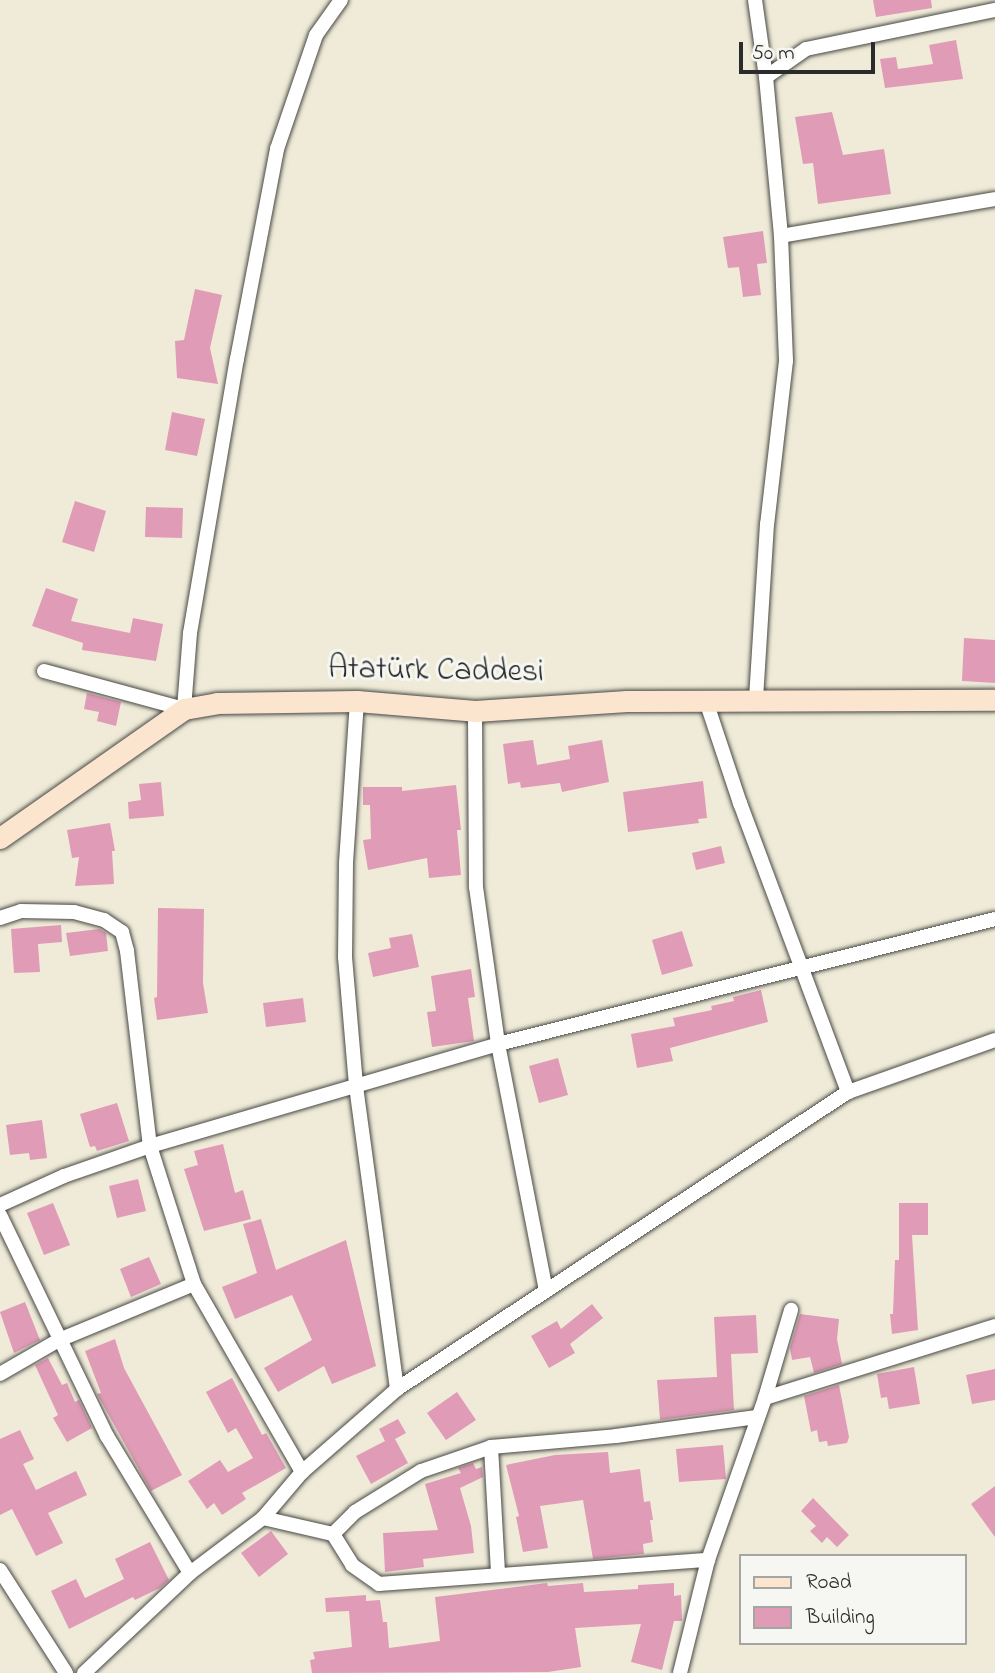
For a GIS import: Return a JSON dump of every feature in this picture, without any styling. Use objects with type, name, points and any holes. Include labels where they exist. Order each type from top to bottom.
[{"type":"street","points":[[44,671],[184,709],[192,619],[277,149],[316,34],[341,0]]},
{"type":"street","points":[[755,0],[766,77],[780,236],[786,361],[767,524],[756,701]]},
{"type":"street","points":[[766,77],[806,49],[995,10]]},
{"type":"street","points":[[780,236],[995,199]]},
{"type":"street","name":"Atatürk Caddesi","points":[[0,838],[184,709],[217,703],[357,701],[475,711],[627,701],[995,700]]},
{"type":"street","points":[[357,701],[346,863],[345,957],[356,1086],[397,1389]]},
{"type":"street","points":[[706,701],[800,968],[848,1092]]},
{"type":"street","points":[[475,711],[476,887],[498,1044],[546,1290]]},
{"type":"street","points":[[0,918],[21,911],[74,912],[104,920],[122,932],[127,951],[149,1146],[194,1284],[302,1472]]},
{"type":"street","points":[[0,1205],[64,1177],[149,1146],[498,1044],[995,919]]},
{"type":"street","points":[[84,1673],[190,1573],[263,1518],[302,1472],[397,1389],[848,1092],[995,1041]]},
{"type":"street","points":[[0,1215],[107,1436],[190,1573]]},
{"type":"street","points":[[0,1374],[60,1340],[194,1284]]},
{"type":"street","points":[[680,1673],[708,1560],[765,1398],[791,1310]]},
{"type":"street","points":[[765,1398],[995,1326]]},
{"type":"street","points":[[333,1534],[355,1512],[421,1471],[491,1447],[616,1436],[757,1417]]},
{"type":"street","points":[[491,1447],[498,1574]]},
{"type":"street","points":[[263,1518],[333,1534],[352,1565],[379,1584],[708,1560]]},
{"type":"street","points":[[0,1570],[66,1673]]},
{"type":"building","points":[[873,0],[931,0],[932,8],[876,17]]},
{"type":"building","points":[[956,40],[963,79],[885,88],[880,59],[896,57],[898,69],[933,64],[929,45]]},
{"type":"building","points":[[832,112],[843,155],[884,149],[891,194],[818,204],[813,163],[803,164],[795,117]]},
{"type":"building","points":[[763,231],[767,263],[757,264],[761,295],[743,297],[739,267],[728,268],[723,237]]},
{"type":"building","points":[[195,289],[222,295],[210,348],[218,384],[177,378],[175,341],[184,340]]},
{"type":"building","points":[[172,412],[205,419],[197,456],[165,450]]},
{"type":"building","points":[[75,501],[106,511],[94,552],[62,542]]},
{"type":"building","points":[[146,507],[183,508],[182,538],[145,537]]},
{"type":"building","points":[[46,588],[78,599],[71,621],[130,633],[133,618],[163,624],[156,661],[82,650],[83,643],[32,626]]},
{"type":"building","points":[[964,638],[995,640],[995,683],[962,681]]},
{"type":"building","points":[[87,693],[121,702],[116,726],[97,721],[99,712],[84,709]]},
{"type":"building","points":[[533,740],[537,765],[570,759],[568,746],[602,740],[609,782],[562,792],[560,783],[521,788],[520,782],[508,784],[503,744]]},
{"type":"building","points":[[703,781],[707,818],[698,819],[699,823],[628,832],[623,792]]},
{"type":"building","points":[[161,782],[164,816],[129,819],[128,802],[141,800],[139,784]]},
{"type":"building","points":[[456,785],[461,830],[457,830],[461,875],[429,878],[427,858],[368,870],[363,840],[371,839],[370,805],[363,805],[363,787],[402,787],[402,791]]},
{"type":"building","points":[[110,823],[115,851],[112,851],[114,884],[75,886],[79,857],[72,858],[67,830]]},
{"type":"building","points":[[721,846],[725,863],[696,870],[692,853]]},
{"type":"building","points":[[158,908],[204,909],[203,983],[208,1013],[157,1020],[154,998],[157,997]]},
{"type":"building","points":[[61,925],[62,942],[38,944],[40,972],[14,973],[11,929]]},
{"type":"building","points":[[99,929],[106,933],[108,951],[70,956],[66,933]]},
{"type":"building","points":[[682,931],[693,966],[662,975],[652,940]]},
{"type":"building","points":[[412,934],[419,967],[373,977],[368,953],[391,948],[389,938]]},
{"type":"building","points":[[471,969],[475,997],[468,998],[474,1041],[432,1047],[427,1012],[436,1011],[431,976]]},
{"type":"building","points":[[761,990],[768,1022],[670,1048],[673,1061],[637,1068],[631,1034],[675,1026],[673,1018],[712,1010],[711,1006],[734,1001],[733,997]]},
{"type":"building","points":[[303,998],[306,1022],[266,1027],[263,1003]]},
{"type":"building","points":[[558,1058],[568,1095],[539,1103],[529,1066]]},
{"type":"building","points":[[117,1103],[129,1141],[97,1151],[95,1146],[90,1147],[80,1114]]},
{"type":"building","points":[[42,1120],[47,1158],[30,1160],[29,1153],[10,1155],[6,1125]]},
{"type":"building","points":[[223,1144],[235,1193],[243,1190],[251,1219],[204,1231],[184,1169],[198,1165],[194,1151]]},
{"type":"building","points":[[138,1179],[146,1211],[117,1218],[109,1186]]},
{"type":"building","points":[[53,1203],[70,1245],[44,1255],[27,1213]]},
{"type":"building","points":[[899,1203],[928,1203],[928,1235],[912,1235],[918,1330],[892,1334],[890,1314],[893,1314],[895,1260],[899,1260]]},
{"type":"building","points":[[261,1219],[276,1270],[346,1240],[376,1366],[332,1384],[324,1366],[278,1392],[264,1368],[312,1340],[292,1295],[235,1319],[222,1287],[257,1273],[243,1224]]},
{"type":"building","points":[[149,1257],[161,1284],[131,1297],[120,1269]]},
{"type":"building","points":[[25,1302],[40,1340],[14,1353],[0,1312]]},
{"type":"building","points":[[592,1304],[603,1318],[570,1344],[575,1353],[549,1368],[531,1336],[557,1321],[561,1329]]},
{"type":"building","points":[[800,1314],[839,1319],[837,1339],[842,1364],[814,1373],[810,1357],[792,1360],[790,1348]]},
{"type":"building","points":[[756,1315],[758,1353],[731,1354],[734,1410],[660,1420],[657,1380],[717,1377],[714,1317]]},
{"type":"building","points":[[115,1339],[124,1368],[182,1475],[151,1491],[97,1394],[101,1393],[85,1351]]},
{"type":"building","points":[[48,1358],[62,1385],[67,1383],[75,1402],[79,1400],[92,1428],[67,1442],[53,1418],[58,1415],[35,1365]]},
{"type":"building","points":[[914,1367],[920,1404],[889,1409],[887,1397],[881,1398],[877,1374]]},
{"type":"building","points":[[995,1369],[995,1400],[972,1404],[966,1375]]},
{"type":"building","points":[[232,1378],[262,1435],[266,1433],[286,1468],[242,1493],[246,1499],[222,1515],[214,1503],[207,1509],[188,1481],[220,1460],[228,1472],[253,1458],[236,1428],[228,1433],[206,1392]]},
{"type":"building","points":[[839,1385],[849,1437],[847,1443],[828,1446],[827,1441],[819,1442],[817,1430],[811,1432],[804,1396]]},
{"type":"building","points":[[457,1392],[476,1420],[446,1440],[427,1413]]},
{"type":"building","points":[[398,1419],[406,1433],[395,1439],[408,1463],[371,1484],[356,1456],[385,1441],[379,1429]]},
{"type":"building","points":[[20,1430],[34,1459],[23,1464],[36,1490],[76,1471],[87,1495],[48,1513],[63,1543],[36,1556],[12,1509],[0,1515],[0,1439]]},
{"type":"building","points":[[723,1445],[726,1479],[679,1482],[676,1449]]},
{"type":"building","points":[[608,1452],[610,1473],[640,1469],[644,1502],[650,1501],[653,1520],[650,1520],[653,1542],[643,1544],[644,1554],[593,1559],[583,1500],[540,1506],[548,1548],[523,1552],[516,1517],[519,1516],[506,1465],[555,1455]]},
{"type":"building","points":[[473,1463],[476,1469],[482,1467],[483,1477],[460,1488],[471,1526],[474,1553],[423,1559],[424,1567],[385,1572],[383,1533],[438,1530],[425,1484],[461,1473],[458,1468]]},
{"type":"building","points":[[995,1486],[995,1537],[971,1504]]},
{"type":"building","points":[[813,1498],[849,1535],[837,1547],[827,1537],[822,1543],[810,1531],[816,1526],[801,1511]]},
{"type":"building","points":[[271,1531],[288,1554],[259,1577],[241,1553]]},
{"type":"building","points":[[150,1542],[169,1580],[160,1588],[135,1600],[133,1597],[69,1629],[51,1591],[76,1579],[85,1598],[124,1579],[115,1559]]},
{"type":"building","points":[[547,1583],[548,1586],[583,1583],[584,1592],[638,1589],[638,1585],[674,1583],[674,1596],[681,1595],[682,1621],[674,1621],[662,1670],[631,1662],[641,1624],[575,1628],[581,1667],[548,1672],[312,1673],[310,1660],[315,1659],[313,1652],[352,1647],[349,1611],[326,1612],[325,1598],[366,1595],[366,1601],[380,1600],[383,1622],[387,1622],[389,1648],[440,1641],[435,1597]]}]
